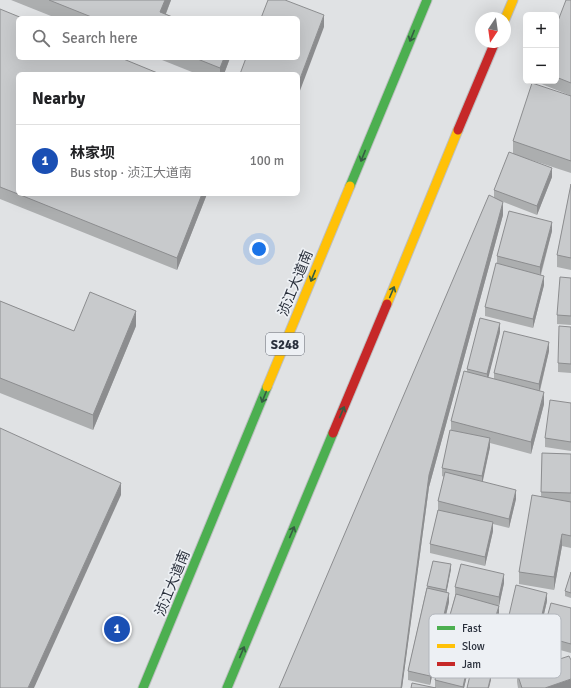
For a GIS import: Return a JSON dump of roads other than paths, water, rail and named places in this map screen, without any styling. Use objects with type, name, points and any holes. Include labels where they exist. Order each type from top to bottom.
[{"type":"main road","name":"浈江大道南","points":[[143,688],[427,0]]},
{"type":"main road","points":[[508,12],[513,0]]},
{"type":"main road","points":[[228,688],[493,48]]},
{"type":"place","name":"林家坝","points":[[117,629]]}]
